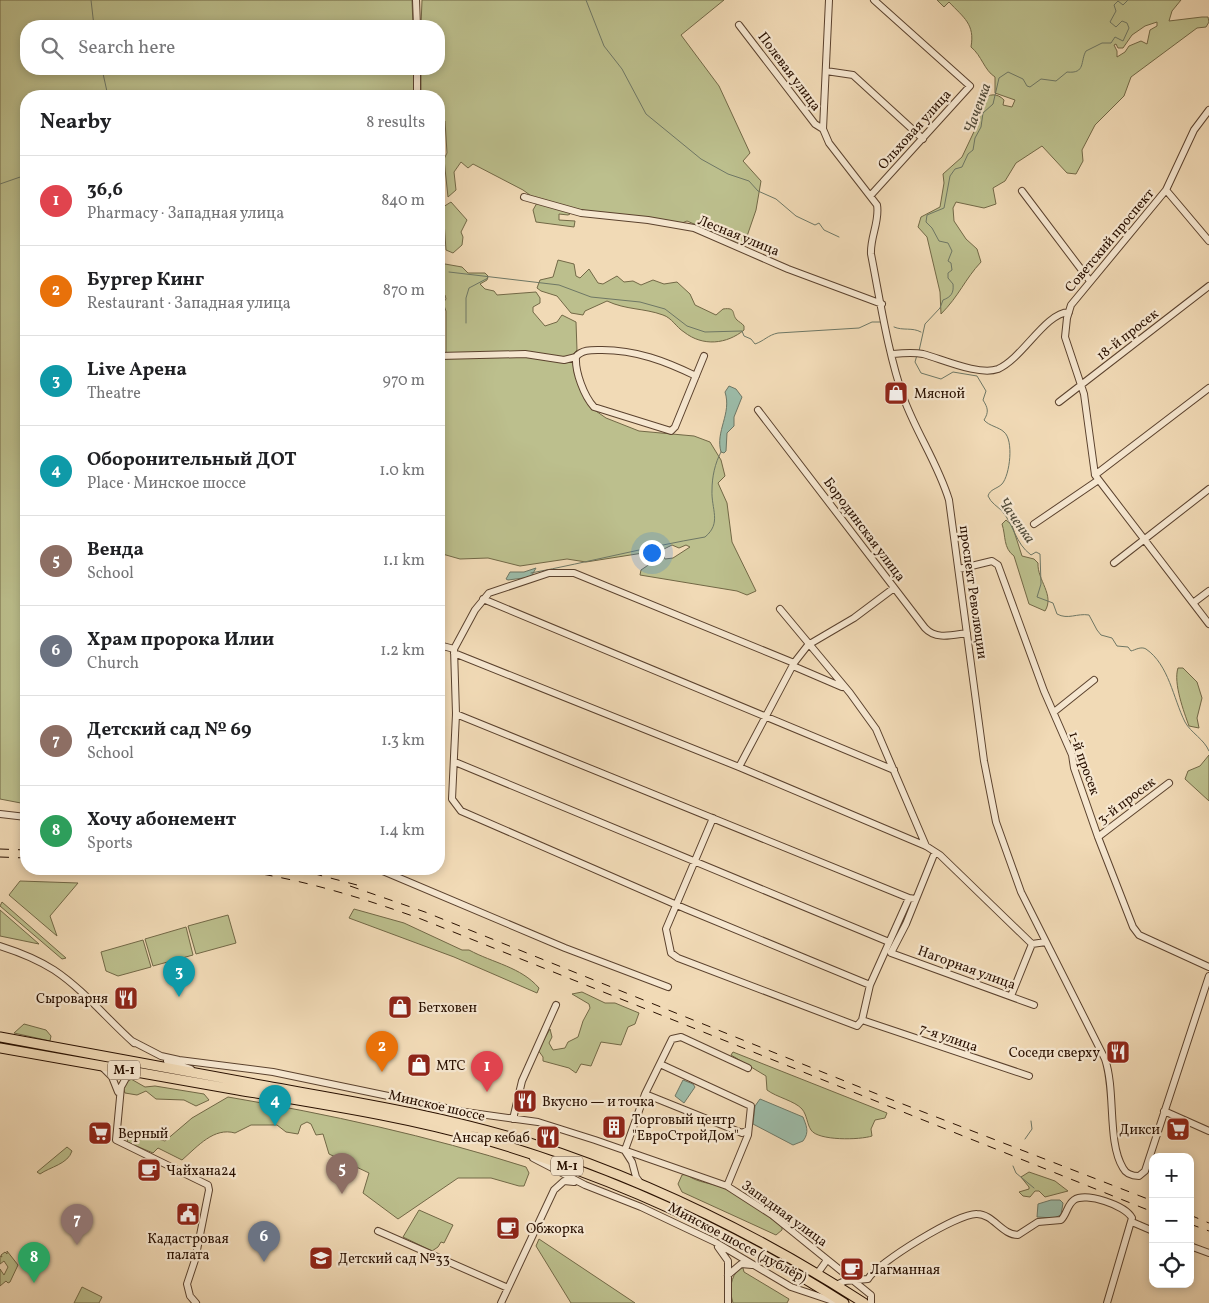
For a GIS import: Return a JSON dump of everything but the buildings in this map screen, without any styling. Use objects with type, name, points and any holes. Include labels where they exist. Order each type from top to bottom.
[{"type":"highway","name":"Минское шоссе","points":[[0,1037],[213,1075],[462,1124],[533,1144],[641,1185],[727,1224],[817,1274],[864,1303]]},
{"type":"highway","name":"Минское шоссе","points":[[0,1048],[387,1116],[516,1149],[615,1184],[680,1212],[762,1253],[842,1303]]},
{"type":"street","points":[[416,0],[417,20]]},
{"type":"street","points":[[823,129],[829,0]]},
{"type":"street","name":"Ольховая улица","points":[[871,196],[970,86],[874,0]]},
{"type":"street","name":"Полевая улица","points":[[739,25],[815,124],[823,129]]},
{"type":"street","points":[[826,71],[851,74],[923,139]]},
{"type":"street","points":[[417,75],[418,90]]},
{"type":"street","name":"Советский проспект","points":[[1209,110],[1194,130],[1166,190],[1090,281],[1069,312],[1065,338],[1082,385],[1096,478],[1209,624]]},
{"type":"street","name":"проспект Революции","points":[[823,129],[829,143],[871,196],[878,210],[871,246],[892,354],[904,399],[943,480],[949,500],[991,806],[1022,892],[1109,1070],[1115,1138],[1122,1166],[1130,1174],[1142,1175],[1164,1110]]},
{"type":"street","points":[[1022,190],[1090,281]]},
{"type":"street","points":[[1166,190],[1209,241]]},
{"type":"street","name":"Лесная улица","points":[[524,197],[581,213],[648,220],[694,228],[788,268],[882,304]]},
{"type":"street","name":"18-й просек","points":[[1059,402],[1209,286]]},
{"type":"street","points":[[892,354],[920,354],[979,370],[994,370],[1014,359],[1057,315],[1069,312]]},
{"type":"street","points":[[445,356],[525,354],[564,360],[576,357],[582,352],[593,350],[625,350],[666,362],[696,376]]},
{"type":"street","points":[[576,357],[576,366],[584,390],[594,406],[667,432],[675,427],[704,356]]},
{"type":"street","points":[[1034,524],[1096,478],[1209,388]]},
{"type":"street","name":"Бородинская улица","points":[[758,410],[929,632],[939,636],[967,633]]},
{"type":"street","points":[[1114,563],[1209,490]]},
{"type":"street","name":"1-й просек","points":[[959,568],[992,561],[996,562],[1044,691],[1072,756],[1074,768],[1098,837],[1135,932],[1209,967]]},
{"type":"street","points":[[843,687],[793,664],[574,573],[549,574],[499,590],[483,599],[454,651],[456,714],[452,800],[461,811],[870,985]]},
{"type":"street","points":[[739,767],[793,664],[808,645],[854,618],[894,588]]},
{"type":"street","points":[[1193,603],[1209,591]]},
{"type":"street","points":[[483,599],[894,770]]},
{"type":"street","points":[[780,609],[876,729],[926,846]]},
{"type":"street","points":[[445,647],[739,767],[926,846],[935,852],[1032,944]]},
{"type":"street","points":[[1054,712],[1094,680]]},
{"type":"street","points":[[456,714],[912,899]]},
{"type":"street","points":[[455,762],[889,942]]},
{"type":"street","name":"3-й просек","points":[[1098,837],[1169,784]]},
{"type":"street","points":[[2,815],[20,816]]},
{"type":"street","points":[[713,818],[666,929],[671,952],[678,958],[855,1027],[862,1020],[870,985],[889,942],[935,852]]},
{"type":"street","points":[[392,875],[565,948],[668,987]]},
{"type":"street","name":"Нагорная улица","points":[[912,899],[891,952],[1034,1005]]},
{"type":"street","points":[[1032,944],[1046,942]]},
{"type":"street","points":[[1011,996],[1032,944]]},
{"type":"street","points":[[0,946],[34,959],[53,969],[88,997],[132,1041],[158,1058],[213,1075]]},
{"type":"street","points":[[1209,976],[1164,1110],[1209,1130]]},
{"type":"street","points":[[513,1119],[522,1081],[556,1006]]},
{"type":"street","name":"7-я улица","points":[[862,1020],[1029,1076]]},
{"type":"street","points":[[641,1185],[625,1150],[645,1094],[670,1041],[675,1037],[681,1037],[748,1068]]},
{"type":"street","name":"Западная улица","points":[[132,1041],[161,1056],[238,1066],[465,1112],[544,1123],[727,1186],[772,1215],[854,1280],[871,1294],[871,1303]]},
{"type":"street","points":[[660,1064],[751,1106],[748,1130],[727,1186]]},
{"type":"street","points":[[100,1066],[112,1077],[119,1096]]},
{"type":"street","points":[[136,1072],[126,1078],[119,1096],[116,1140],[208,1185],[209,1194],[195,1260],[187,1284],[190,1296],[196,1303]]},
{"type":"street","points":[[645,1094],[742,1133],[748,1130]]},
{"type":"street","name":"Минское шоссе (дублёр)","points":[[516,1149],[585,1185],[641,1207],[709,1240],[798,1290],[842,1303]]},
{"type":"street","points":[[544,1164],[554,1173],[557,1186]]},
{"type":"street","points":[[501,1303],[557,1186],[564,1181],[570,1180],[585,1185]]},
{"type":"street","points":[[836,1285],[854,1280],[868,1279],[873,1273],[912,1245],[942,1227],[970,1215],[984,1216],[1010,1234],[1018,1236],[1038,1222],[1061,1220],[1072,1202],[1082,1197],[1107,1201],[1130,1213],[1132,1222],[1107,1303]]},
{"type":"street","points":[[1132,1222],[1149,1228]]},
{"type":"street","points":[[378,1231],[508,1288]]},
{"type":"street","points":[[709,1240],[724,1254],[728,1275],[729,1301]]},
{"type":"street","points":[[1194,1247],[1209,1253]]},
{"type":"street","points":[[817,1274],[827,1260]]},
{"type":"street","points":[[728,1275],[741,1264],[756,1266]]},
{"type":"green space","points":[[0,0],[412,0],[413,20],[20,20],[20,75],[414,75],[414,90],[20,90],[20,803],[0,799]]},
{"type":"green space","points":[[422,0],[724,0],[681,35],[719,86],[750,153],[743,161],[761,181],[756,210],[744,245],[687,221],[682,223],[581,210],[534,198],[523,190],[473,164],[468,168],[461,162],[454,172],[456,190],[448,197],[445,168],[447,153],[445,90],[421,90],[421,75],[445,75],[445,20],[421,20]]},
{"type":"green space","points":[[937,0],[1181,0],[1172,11],[1169,21],[1208,17],[1209,22],[1206,27],[1197,28],[1131,77],[1124,96],[1095,125],[1082,150],[1083,161],[1076,174],[1067,173],[1042,146],[1016,163],[1005,181],[993,188],[996,204],[984,208],[956,202],[953,208],[954,221],[966,239],[977,249],[981,262],[953,301],[941,314],[940,292],[927,237],[918,227],[921,217],[940,207],[944,183],[943,174],[962,157],[979,121],[978,109],[983,99],[993,95],[999,96],[1004,100],[1003,105],[1012,107],[1015,100],[995,93],[995,77],[988,71],[978,54],[971,47],[970,27],[964,17],[949,2],[944,7]],"holes":[[[1157,22],[1157,26],[1150,30],[1147,44],[1141,41],[1129,46],[1125,52],[1117,57],[1114,45],[1116,44],[1118,48],[1123,48],[1132,35],[1145,26]]]},
{"type":"green space","points":[[451,202],[467,220],[461,232],[463,237],[462,245],[453,253],[446,250],[445,206]]},
{"type":"green space","points":[[537,203],[567,211],[570,214],[559,214],[559,220],[575,221],[574,227],[536,222],[533,210]]},
{"type":"green space","points":[[558,260],[574,264],[576,276],[580,278],[589,269],[598,283],[603,284],[617,276],[624,282],[633,281],[641,285],[653,280],[664,284],[677,282],[690,294],[695,305],[716,315],[723,309],[732,310],[735,318],[744,326],[744,330],[723,341],[707,342],[691,337],[663,315],[607,301],[585,311],[583,315],[571,313],[557,296],[537,288],[540,280],[553,277]]},
{"type":"green space","points":[[445,264],[462,267],[468,273],[485,273],[488,276],[487,280],[480,284],[485,289],[494,291],[497,295],[536,292],[540,298],[540,303],[533,307],[533,312],[545,326],[557,322],[562,315],[576,322],[577,350],[572,355],[593,409],[606,418],[639,431],[694,436],[710,442],[721,460],[725,476],[718,483],[727,503],[732,542],[756,591],[747,595],[737,591],[640,575],[641,570],[663,555],[665,559],[673,558],[690,547],[686,545],[679,548],[672,545],[662,550],[586,562],[567,559],[520,566],[488,558],[460,559],[445,555]]},
{"type":"green space","points":[[1006,520],[1012,525],[1022,556],[1034,559],[1038,563],[1038,569],[1048,599],[1045,611],[1029,604],[1014,556],[1006,546],[1002,524]]},
{"type":"green space","points":[[1178,668],[1183,668],[1197,682],[1202,698],[1197,718],[1199,728],[1189,726],[1178,689]]},
{"type":"green space","points":[[1209,755],[1209,801],[1185,779],[1188,771],[1200,766]]},
{"type":"green space","points":[[20,881],[78,883],[50,916],[57,936],[9,895]]},
{"type":"green space","points":[[2,902],[66,958],[62,959],[0,906]]},
{"type":"green space","points":[[354,909],[404,923],[462,950],[469,950],[515,970],[539,988],[537,993],[454,957],[349,918]]},
{"type":"green space","points":[[0,910],[39,944],[0,936]]},
{"type":"green space","points":[[228,915],[236,943],[196,954],[188,926]]},
{"type":"green space","points":[[186,927],[193,955],[153,966],[145,939]]},
{"type":"green space","points":[[143,940],[151,967],[118,976],[106,971],[101,952]]},
{"type":"green space","points":[[582,992],[605,1003],[615,1003],[639,1013],[635,1024],[628,1027],[621,1045],[601,1042],[591,1066],[581,1064],[576,1073],[569,1068],[543,1061],[543,1057],[538,1050],[550,1029],[552,1037],[549,1043],[553,1050],[565,1048],[568,1042],[578,1037],[590,1008],[589,1004],[572,994]]},
{"type":"green space","points":[[24,1024],[46,1030],[51,1036],[50,1041],[14,1033]]},
{"type":"green space","points":[[733,1052],[887,1113],[885,1118],[875,1120],[871,1129],[872,1136],[840,1139],[815,1134],[799,1106],[767,1090],[766,1076],[731,1055]]},
{"type":"green space","points":[[131,1079],[145,1087],[155,1086],[204,1094],[209,1100],[196,1106],[184,1100],[156,1099],[146,1091],[137,1095],[125,1093],[123,1088],[126,1081]]},
{"type":"green space","points":[[228,1097],[341,1118],[453,1145],[526,1167],[529,1173],[524,1186],[491,1178],[458,1178],[398,1219],[363,1193],[369,1173],[329,1154],[323,1134],[316,1135],[311,1124],[307,1122],[301,1125],[298,1134],[286,1132],[277,1125],[251,1125],[235,1133],[227,1132],[213,1135],[182,1160],[158,1148],[153,1153],[127,1142],[129,1135],[135,1138],[144,1136],[146,1139],[155,1138],[165,1141],[192,1118]]},
{"type":"green space","points":[[67,1147],[72,1151],[67,1159],[40,1174],[37,1172]]},
{"type":"green space","points":[[1029,1172],[1055,1181],[1068,1191],[1045,1197],[1039,1191],[1035,1191],[1030,1197],[1023,1196],[1019,1192],[1029,1189],[1029,1187],[1021,1177]]},
{"type":"green space","points":[[686,1174],[695,1180],[721,1187],[741,1197],[782,1227],[782,1230],[776,1235],[682,1192],[678,1184],[682,1175]]},
{"type":"green space","points":[[419,1210],[453,1225],[444,1243],[441,1242],[432,1251],[403,1237]]},
{"type":"green space","points":[[539,1239],[635,1303],[571,1303],[536,1246]]},
{"type":"green space","points":[[7,1251],[18,1265],[10,1282],[6,1281],[0,1286],[0,1269],[4,1275],[8,1267],[4,1261],[0,1264],[0,1256],[2,1257],[1,1255],[5,1252],[7,1254]]},
{"type":"green space","points":[[740,1268],[743,1268],[744,1272],[789,1299],[787,1303],[733,1303],[731,1284],[734,1275]]},
{"type":"green space","points":[[82,1287],[102,1297],[99,1303],[74,1303]]},
{"type":"shaded area","points":[[729,386],[736,389],[742,397],[734,417],[734,426],[727,433],[726,451],[724,453],[721,452],[720,437],[727,400],[725,392]]},
{"type":"shaded area","points":[[536,568],[531,577],[506,579],[510,572],[524,572]]},
{"type":"shaded area","points":[[683,1080],[693,1084],[695,1087],[684,1103],[675,1096]]},
{"type":"shaded area","points":[[760,1099],[803,1117],[807,1132],[803,1141],[793,1145],[753,1124],[755,1106]]},
{"type":"shaded area","points":[[1051,1200],[1060,1200],[1063,1203],[1061,1215],[1054,1218],[1037,1217],[1038,1204]]},
{"type":"waterway","points":[[91,0],[93,20]]},
{"type":"waterway","points":[[586,0],[604,46],[622,69],[646,114],[701,159],[728,174],[749,181],[758,191],[776,199],[796,216],[815,225],[819,223],[824,230],[839,237]]},
{"type":"waterway","name":"Чаченка","points":[[919,351],[925,324],[953,290],[953,284],[948,278],[948,273],[952,270],[951,263],[948,261],[952,251],[948,243],[939,241],[932,228],[926,222],[927,215],[944,208],[950,176],[955,169],[962,167],[968,154],[973,150],[975,138],[981,127],[983,113],[993,104],[999,78],[1008,72],[1023,79],[1027,86],[1030,87],[1041,79],[1056,81],[1067,72],[1077,71],[1080,69],[1086,51],[1102,43],[1111,43],[1115,37],[1123,41],[1129,28],[1127,23],[1122,21],[1116,27],[1110,22],[1116,11],[1114,5],[1118,1],[1123,5],[1128,0]]},
{"type":"waterway","points":[[103,75],[107,90]]},
{"type":"waterway","points":[[0,184],[20,177]]},
{"type":"waterway","points":[[449,272],[559,285],[591,297],[640,302],[665,309],[687,326],[705,332],[742,331],[744,336],[751,339],[755,344],[778,333],[859,328],[872,322],[881,322]]},
{"type":"waterway","points":[[466,323],[466,298],[469,288],[488,278]]},
{"type":"waterway","points":[[894,327],[921,332]]},
{"type":"waterway","name":"Чаченка","points":[[917,355],[915,362],[921,373],[941,379],[953,372],[977,376],[986,391],[983,400],[987,408],[987,415],[984,420],[1004,432],[1007,436],[1010,450],[1009,466],[1005,480],[990,492],[988,496],[992,503],[1006,516],[1021,545],[1031,555],[1036,552],[1040,554],[1041,584],[1037,597],[1053,603],[1057,614],[1061,616],[1089,615],[1101,635],[1112,638],[1117,646],[1128,647],[1131,651],[1144,648],[1154,656],[1170,682],[1185,722],[1209,751]]},
{"type":"waterway","points":[[531,573],[705,537],[710,532],[714,521],[713,480],[721,452]]},
{"type":"waterway","points":[[1025,1139],[1032,1129],[1031,1121]]},
{"type":"waterway","points":[[1013,1166],[1016,1173],[1034,1188]]},
{"type":"railway","points":[[0,849],[20,850]]},
{"type":"railway","points":[[0,857],[20,858]]},
{"type":"railway","points":[[265,875],[326,888],[421,919],[1149,1210]]},
{"type":"railway","points":[[319,875],[357,885]]},
{"type":"railway","points":[[350,886],[425,912],[877,1094],[1149,1199]]},
{"type":"railway","points":[[1194,1217],[1209,1223]]},
{"type":"railway","points":[[1194,1225],[1209,1231]]},
{"type":"place","name":"Мясной","points":[[896,393]]},
{"type":"place","name":"Live Арена","points":[[179,997]]},
{"type":"place","name":"Сыроварня","points":[[126,998]]},
{"type":"place","name":"Бетховен","points":[[400,1007]]},
{"type":"place","name":"Соседи сверху","points":[[1118,1052]]},
{"type":"place","name":"МТС","points":[[419,1065]]},
{"type":"place","name":"Бургер Кинг","points":[[382,1072]]},
{"type":"place","name":"36,6","points":[[487,1092]]},
{"type":"place","name":"Вкусно — и точка","points":[[525,1101]]},
{"type":"place","name":"Оборонительный ДОТ","points":[[275,1126]]},
{"type":"place","name":"Торговый центр \"ЕвроСтройДом\"","points":[[614,1127]]},
{"type":"place","name":"Дикси","points":[[1178,1129]]},
{"type":"place","name":"Верный","points":[[100,1133]]},
{"type":"place","name":"Ансар кебаб","points":[[548,1137]]},
{"type":"place","name":"Чайхана24","points":[[149,1170]]},
{"type":"place","name":"Венда","points":[[342,1194]]},
{"type":"place","name":"Кадастровая палата","points":[[188,1214]]},
{"type":"place","name":"Обжорка","points":[[508,1228]]},
{"type":"place","name":"Детский сад № 69","points":[[77,1245]]},
{"type":"place","name":"Детский сад №33","points":[[321,1258]]},
{"type":"place","name":"Храм пророка Илии","points":[[264,1262]]},
{"type":"place","name":"Лагманная","points":[[852,1269]]},
{"type":"place","name":"Хочу абонемент","points":[[34,1283]]}]
